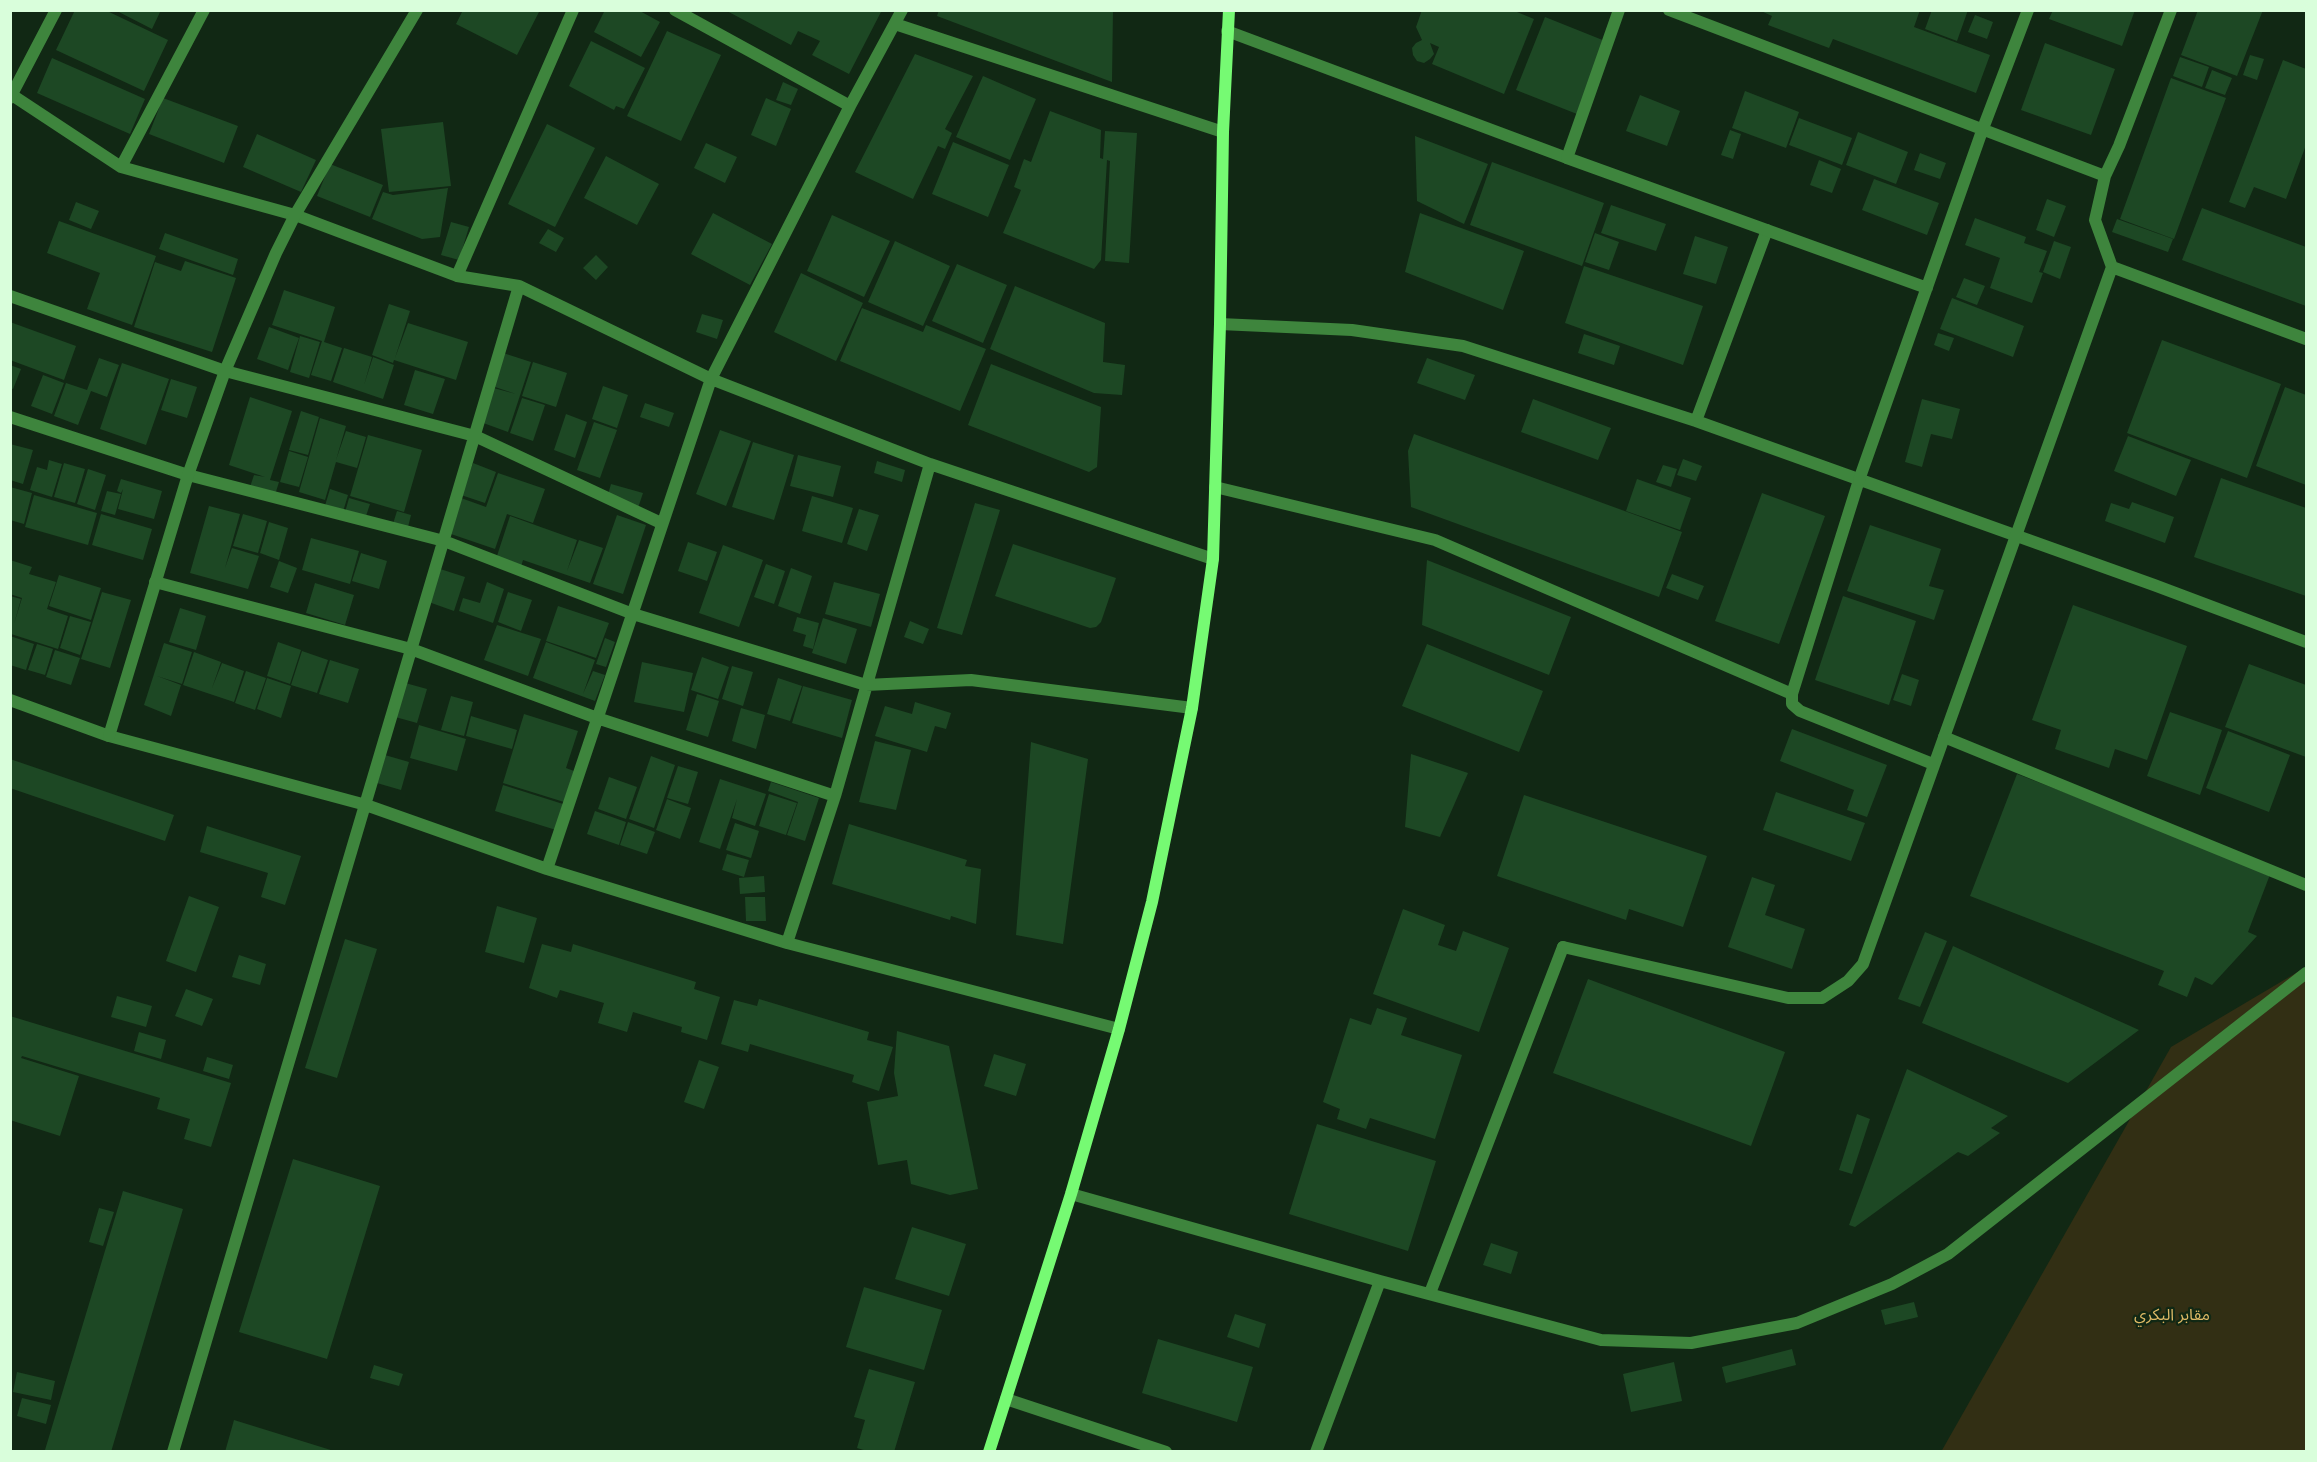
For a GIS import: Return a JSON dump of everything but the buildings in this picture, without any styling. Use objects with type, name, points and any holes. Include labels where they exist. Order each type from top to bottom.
[{"type":"street","points":[[56,10],[11,97],[121,167],[295,215],[457,276],[519,286],[711,379],[930,464],[1213,559]]},
{"type":"street","points":[[121,167],[204,10]]},
{"type":"street","points":[[108,736],[188,475],[225,371],[295,215],[417,10]]},
{"type":"street","points":[[457,276],[573,10]]},
{"type":"street","points":[[675,10],[850,106]]},
{"type":"street","points":[[547,869],[711,379],[850,106],[902,10]]},
{"type":"street","points":[[989,1452],[1071,1194],[1119,1029],[1152,902],[1192,708],[1213,559],[1223,132],[1229,10]]},
{"type":"street","points":[[1567,158],[1619,10]]},
{"type":"street","points":[[1670,10],[2104,176]]},
{"type":"street","points":[[1933,764],[1800,711],[1792,704],[1792,694],[1859,480],[1982,131],[2028,10]]},
{"type":"street","points":[[1430,1293],[1563,947],[1788,998],[1822,998],[1848,981],[1863,964],[2112,267],[2095,220],[2104,176],[2119,146],[2171,10]]},
{"type":"street","points":[[895,24],[1223,132]]},
{"type":"street","points":[[1227,31],[1567,158],[1927,288]]},
{"type":"street","points":[[1696,421],[1767,230]]},
{"type":"street","points":[[2112,267],[2307,339]]},
{"type":"street","points":[[173,1452],[519,286]]},
{"type":"street","points":[[10,296],[225,371],[475,436],[661,524]]},
{"type":"street","points":[[1220,324],[1352,330],[1463,346],[1696,421],[2307,642]]},
{"type":"street","points":[[10,417],[188,475],[444,541],[633,614],[866,685],[971,680],[1192,708]]},
{"type":"street","points":[[787,943],[835,796],[930,464]]},
{"type":"street","points":[[1215,487],[1435,540],[1792,694]]},
{"type":"street","points":[[155,582],[411,649],[597,718],[835,796]]},
{"type":"street","points":[[10,700],[108,736],[366,805],[547,869],[787,943],[1119,1029]]},
{"type":"street","points":[[1944,736],[2307,885]]},
{"type":"street","points":[[1071,1194],[1600,1340],[1691,1343],[1797,1323],[1892,1284],[1948,1254],[2307,973]]},
{"type":"street","points":[[1316,1452],[1380,1281]]},
{"type":"street","points":[[1006,1399],[1166,1452]]},
{"type":"green space","name":"مقابر البكري","points":[[2306,967],[2306,1451],[1941,1452],[2171,1047]]}]
